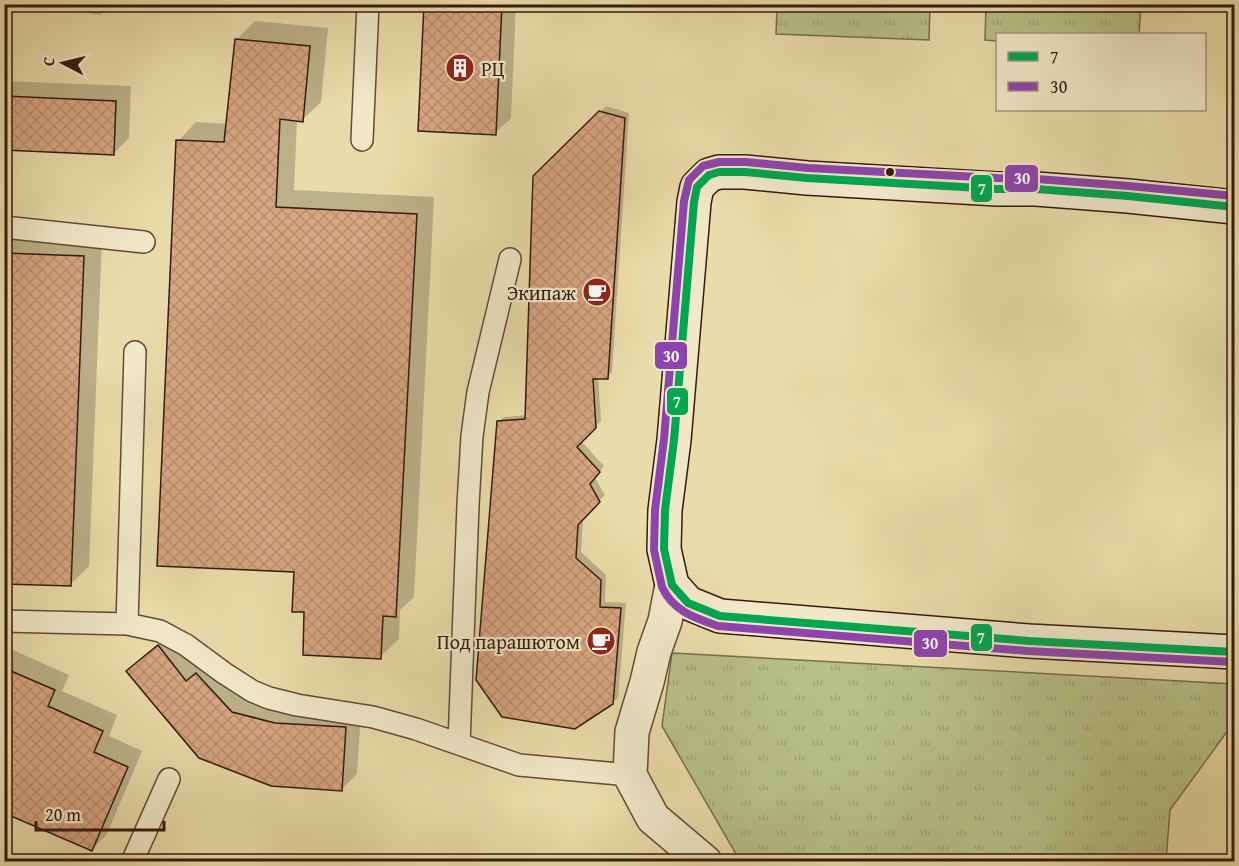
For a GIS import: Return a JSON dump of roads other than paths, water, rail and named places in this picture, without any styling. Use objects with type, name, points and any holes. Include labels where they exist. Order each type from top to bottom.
[{"type":"main road","points":[[705,861],[653,818],[630,775],[632,732],[665,621],[672,585],[664,549],[665,510],[674,440],[697,187],[709,175],[719,172],[745,172],[819,179],[1036,189],[1234,207]]},
{"type":"main road","points":[[672,585],[688,603],[720,616],[1018,641],[1234,652]]},
{"type":"lane","points":[[362,140],[368,4]]},
{"type":"lane","points":[[4,227],[144,242]]},
{"type":"lane","points":[[459,744],[472,436],[478,392],[510,259]]},
{"type":"lane","points":[[127,624],[135,352]]},
{"type":"lane","points":[[4,621],[127,624],[160,631],[186,645],[252,691],[269,698],[297,705],[374,717],[416,729],[519,765],[630,775]]},
{"type":"lane","points":[[132,861],[169,780]]},
{"type":"place","name":"РЦ","points":[[460,68]]},
{"type":"place","name":"Экипаж","points":[[597,292]]},
{"type":"place","name":"Под парашютом","points":[[601,641]]}]
